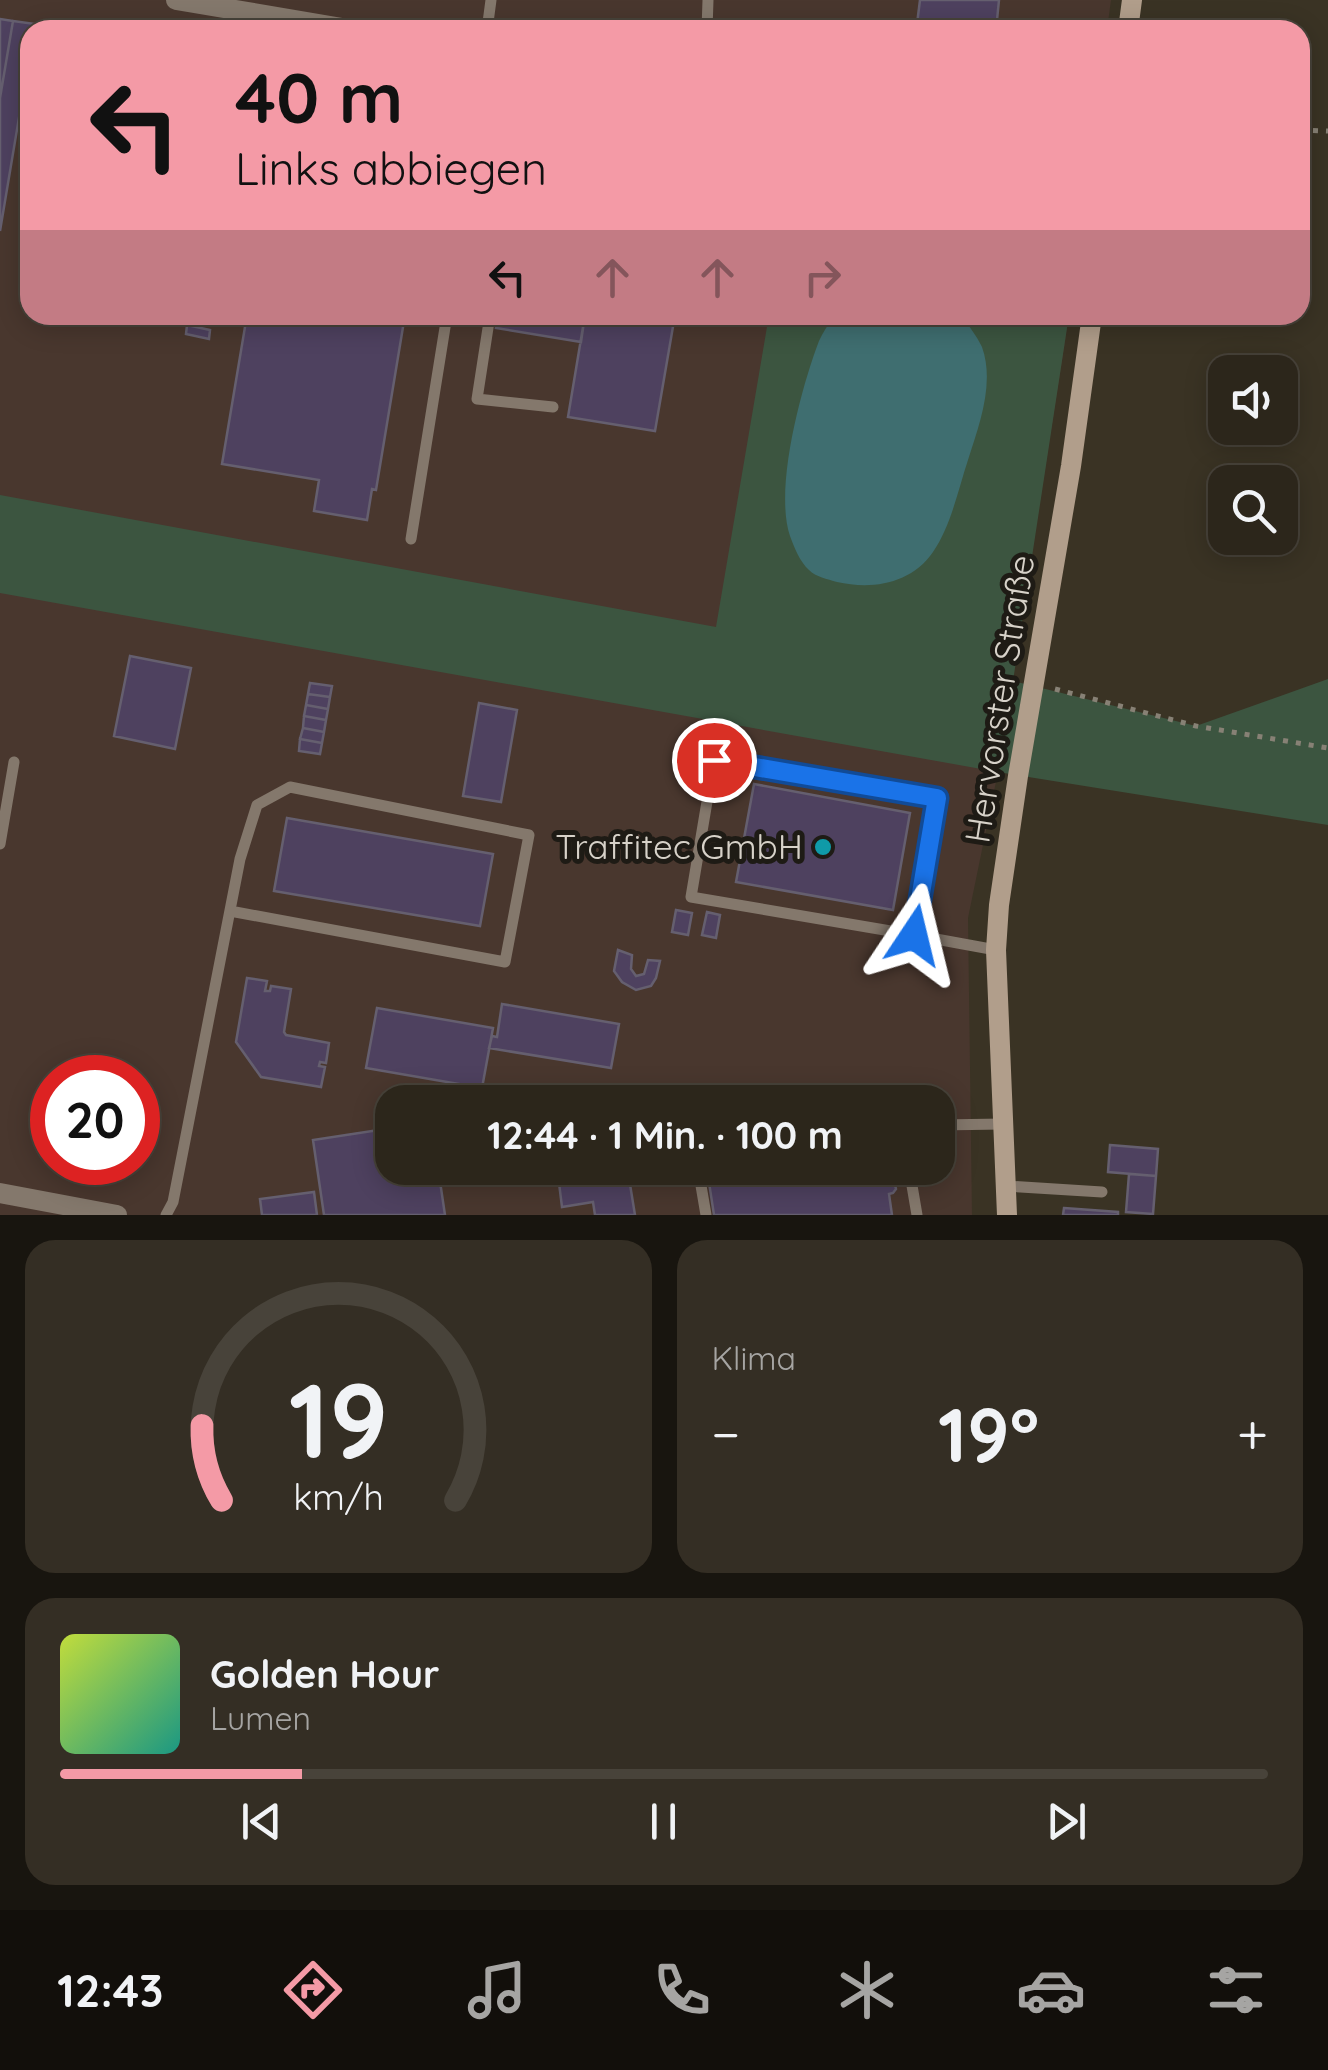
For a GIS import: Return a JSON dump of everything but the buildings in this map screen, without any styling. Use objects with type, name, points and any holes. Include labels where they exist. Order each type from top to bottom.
[{"type":"street","points":[[176,0],[251,20]]},
{"type":"street","name":"Hervorster Straße","points":[[1007,1215],[996,950],[999,905],[1091,325]]},
{"type":"street","points":[[0,1194],[117,1215]]},
{"type":"lane","points":[[411,538],[445,325]]},
{"type":"lane","points":[[488,325],[477,399],[553,408]]},
{"type":"lane","points":[[914,935],[937,798],[714,760],[690,897],[996,950]]},
{"type":"lane","points":[[0,844],[14,762]]},
{"type":"lane","points":[[166,1215],[173,1202],[230,910],[240,859],[257,805],[290,787],[529,836],[505,962],[230,910]]},
{"type":"lane","points":[[955,1125],[1003,1124]]},
{"type":"lane","points":[[701,1185],[706,1215]]},
{"type":"lane","points":[[912,1185],[917,1215]]},
{"type":"lane","points":[[1006,1186],[1102,1192]]},
{"type":"path","points":[[1034,684],[1196,726],[1328,748]]},
{"type":"shaded area","points":[[0,0],[1111,0],[1108,20],[20,20],[20,325],[1067,325],[998,772],[968,918],[972,1215],[0,1215]]},
{"type":"green space","points":[[767,325],[1067,325],[1013,681],[1196,726],[1328,679],[1328,825],[998,772],[0,593],[0,495],[716,627]]},
{"type":"water","points":[[968,325],[986,361],[981,419],[945,531],[924,563],[890,582],[864,585],[822,578],[803,563],[790,536],[786,516],[787,466],[805,385],[826,328]]},
{"type":"place","name":"Traffitec GmbH","points":[[823,847]]},
{"type":"route","points":[[714,760],[937,798],[914,935]]}]
